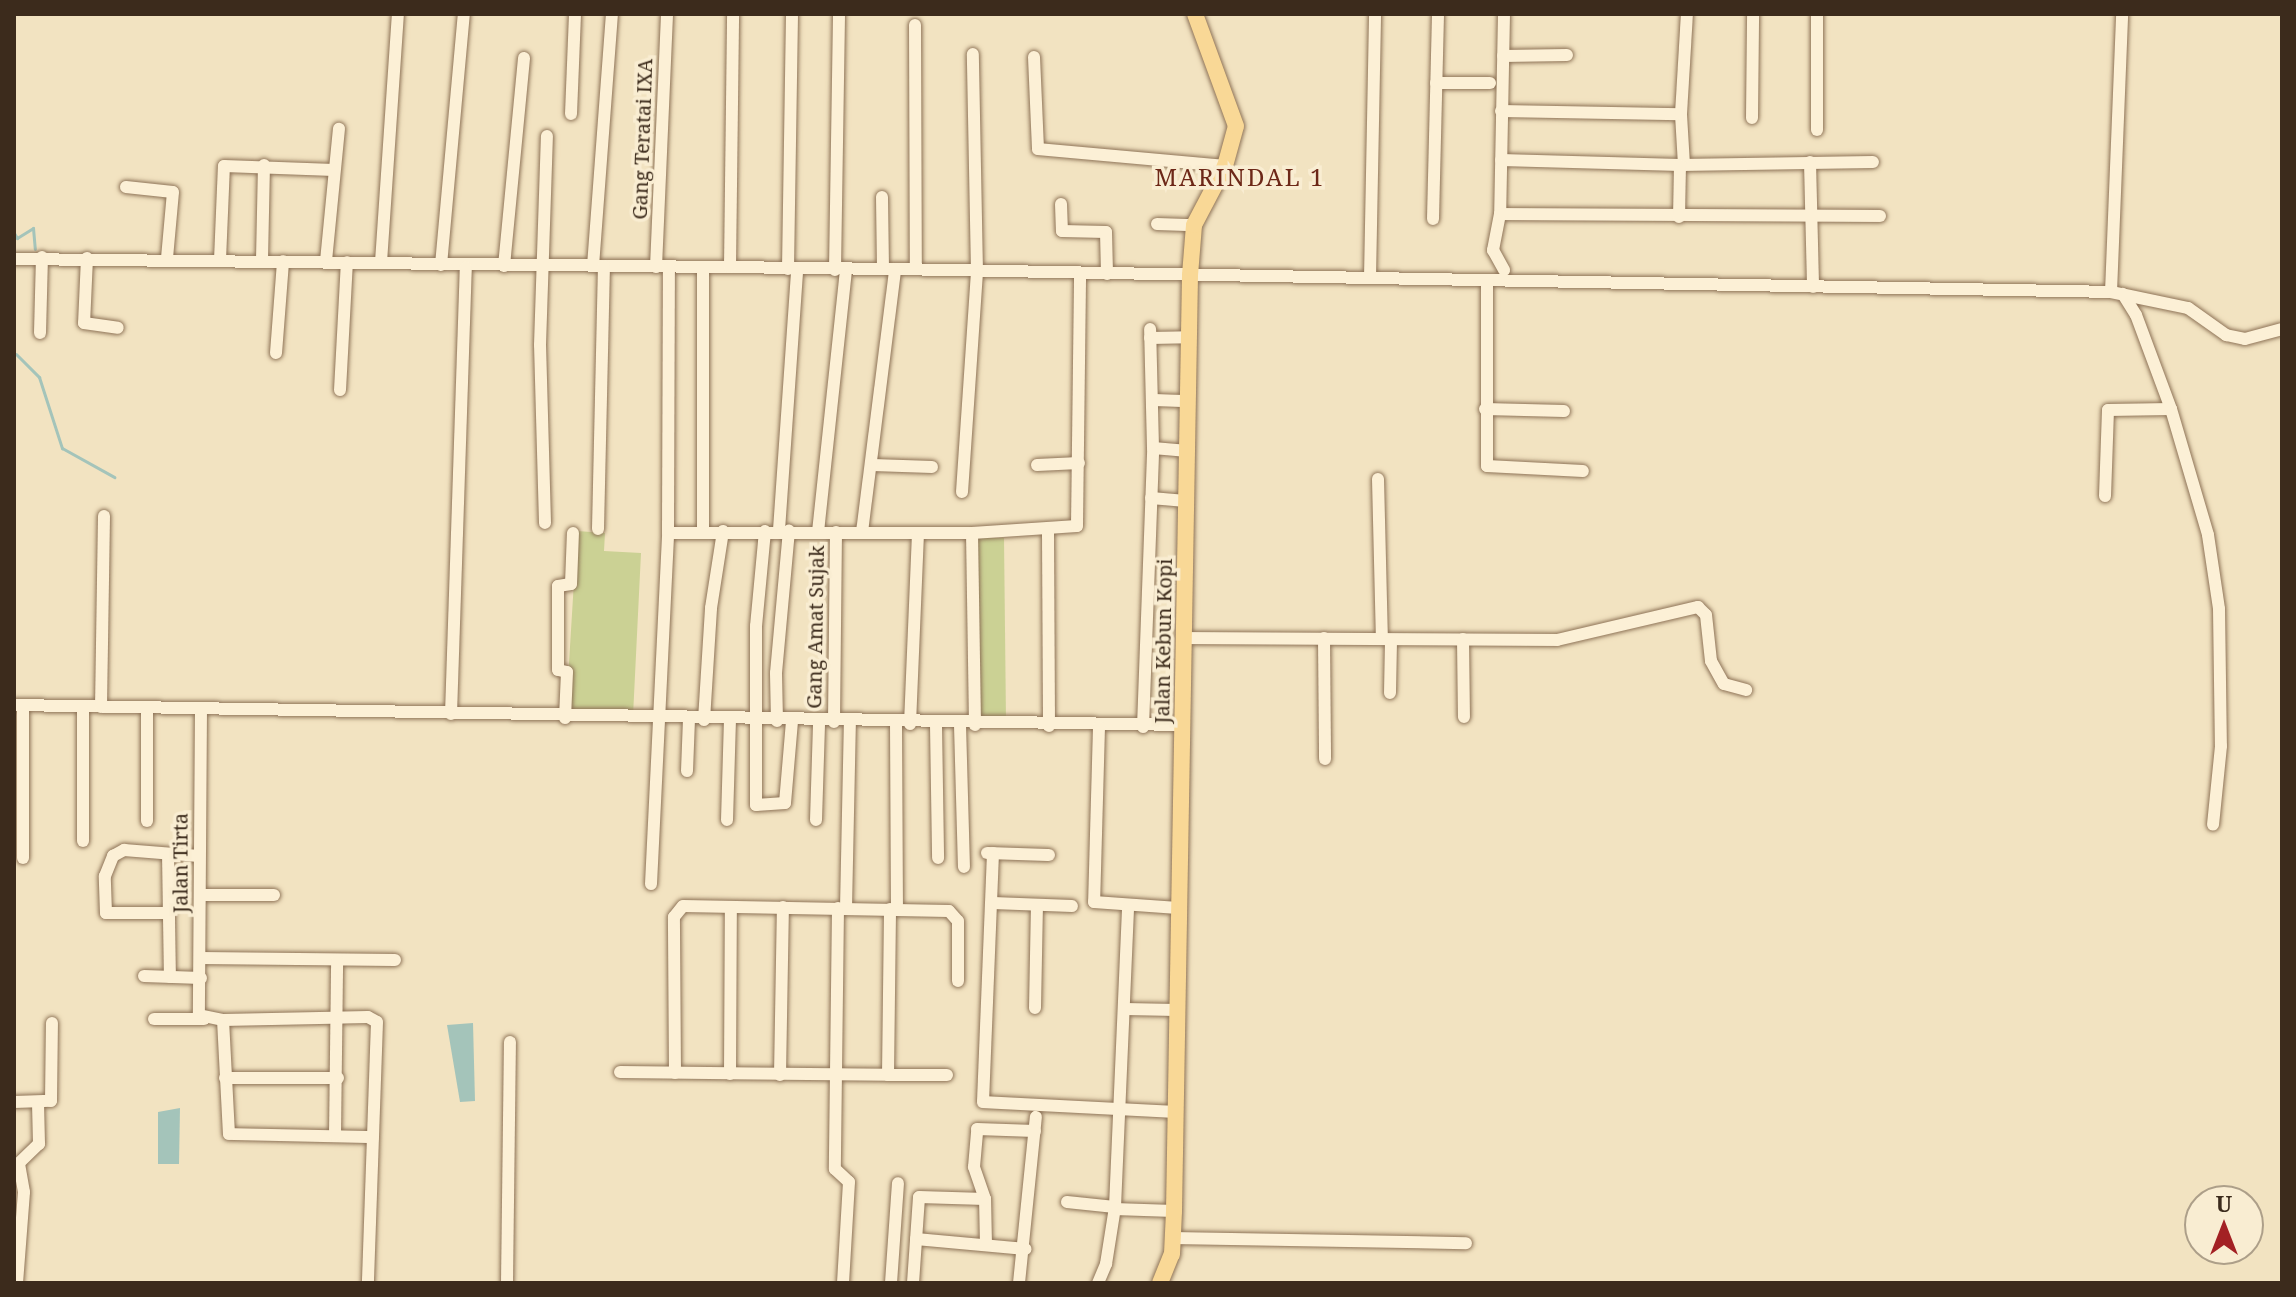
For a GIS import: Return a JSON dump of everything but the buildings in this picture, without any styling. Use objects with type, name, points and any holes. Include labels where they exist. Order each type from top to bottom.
[{"type":"main road","name":"Jalan Kebun Kopi","points":[[1160,1283],[1169,1266],[1174,1211],[1190,275],[1194,225],[1225,166],[1236,126],[1233,105],[1195,14]]},
{"type":"street","points":[[381,262],[398,14]]},
{"type":"street","points":[[441,265],[464,14]]},
{"type":"street","points":[[571,114],[575,14]]},
{"type":"street","points":[[598,529],[598,266],[612,14]]},
{"type":"street","name":"Gang Teratai IXA","points":[[651,884],[668,533],[663,267],[667,14]]},
{"type":"street","points":[[730,267],[733,14]]},
{"type":"street","points":[[777,721],[776,673],[792,269],[792,14]]},
{"type":"street","points":[[818,532],[841,270],[839,14]]},
{"type":"street","points":[[1370,278],[1375,14]]},
{"type":"street","points":[[1433,219],[1438,14]]},
{"type":"street","points":[[1504,14],[1500,214],[1493,250],[1504,270]]},
{"type":"street","points":[[1679,217],[1687,14]]},
{"type":"street","points":[[1752,118],[1753,14]]},
{"type":"street","points":[[1817,14],[1817,130]]},
{"type":"street","points":[[2122,14],[2117,293],[2136,315],[2171,409],[2208,535],[2220,618],[2221,746],[2213,825]]},
{"type":"street","points":[[915,25],[916,269]]},
{"type":"street","points":[[962,492],[977,272],[973,54]]},
{"type":"street","points":[[1503,56],[1567,55]]},
{"type":"street","points":[[1034,57],[1038,149],[1225,166]]},
{"type":"street","points":[[504,266],[524,58]]},
{"type":"street","points":[[1436,83],[1490,83]]},
{"type":"street","points":[[1501,111],[1681,114]]},
{"type":"street","points":[[326,261],[339,129]]},
{"type":"street","points":[[545,523],[543,266],[547,136]]},
{"type":"street","points":[[1501,160],[1682,165],[1873,162]]},
{"type":"street","points":[[1810,162],[1813,287]]},
{"type":"street","points":[[220,260],[224,166],[264,165],[334,170]]},
{"type":"street","points":[[262,260],[264,165]]},
{"type":"street","points":[[126,187],[173,192],[167,258]]},
{"type":"street","points":[[862,532],[873,465],[889,269],[882,197]]},
{"type":"street","points":[[1061,204],[1062,231],[1106,232],[1107,274]]},
{"type":"street","points":[[1500,214],[1880,216]]},
{"type":"street","points":[[1157,224],[1194,225]]},
{"type":"street","points":[[40,333],[42,257]]},
{"type":"street","points":[[87,258],[84,323],[118,328]]},
{"type":"street","points":[[14,259],[167,258],[381,262],[466,267],[916,269],[2117,293],[2188,308],[2226,335],[2245,339],[2282,329]]},
{"type":"street","points":[[276,353],[283,261]]},
{"type":"street","points":[[340,390],[347,262]]},
{"type":"street","points":[[451,714],[466,267]]},
{"type":"street","points":[[703,267],[703,532]]},
{"type":"street","points":[[668,533],[1048,532],[1079,524],[1080,274]]},
{"type":"street","points":[[1487,281],[1485,409],[1488,468],[1583,471]]},
{"type":"street","points":[[1143,727],[1154,400],[1150,334],[1189,337]]},
{"type":"street","points":[[1154,400],[1189,401]]},
{"type":"street","points":[[1485,409],[1564,411]]},
{"type":"street","points":[[2105,496],[2108,410],[2171,409]]},
{"type":"street","points":[[1153,448],[1188,451]]},
{"type":"street","points":[[1037,465],[1079,463]]},
{"type":"street","points":[[873,465],[932,467]]},
{"type":"street","points":[[1378,479],[1390,693]]},
{"type":"street","points":[[1151,498],[1186,501]]},
{"type":"street","points":[[101,707],[104,516]]},
{"type":"street","points":[[704,720],[711,608],[723,531]]},
{"type":"street","points":[[765,531],[756,626],[759,721],[754,802],[776,806],[786,800],[792,722]]},
{"type":"street","name":"Gang Amat Sujak","points":[[834,722],[836,532]]},
{"type":"street","points":[[1048,532],[1049,726]]},
{"type":"street","points":[[565,718],[567,672],[558,670],[558,586],[571,584],[573,533]]},
{"type":"street","points":[[972,533],[975,725]]},
{"type":"street","points":[[910,724],[918,534]]},
{"type":"street","points":[[1183,638],[1557,640],[1698,607],[1706,615],[1711,661],[1724,684],[1746,690]]},
{"type":"street","points":[[1324,638],[1325,759]]},
{"type":"street","points":[[1463,639],[1464,717]]},
{"type":"street","points":[[23,858],[18,705],[819,723],[1099,727],[1182,725]]},
{"type":"street","points":[[83,707],[83,841]]},
{"type":"street","points":[[147,707],[147,821]]},
{"type":"street","name":"Jalan Tirta","points":[[201,708],[199,856],[202,1018]]},
{"type":"street","points":[[687,771],[689,720]]},
{"type":"street","points":[[727,820],[730,721]]},
{"type":"street","points":[[816,820],[819,723]]},
{"type":"street","points":[[843,1283],[849,1182],[835,1169],[834,1076],[850,723]]},
{"type":"street","points":[[888,1075],[896,723]]},
{"type":"street","points":[[936,725],[938,858]]},
{"type":"street","points":[[960,725],[964,867]]},
{"type":"street","points":[[1099,727],[1093,901],[1178,908]]},
{"type":"street","points":[[170,913],[109,915],[103,904],[106,872],[118,851],[199,856]]},
{"type":"street","points":[[1049,855],[990,853],[993,903],[983,1102],[1175,1112]]},
{"type":"street","points":[[168,854],[170,977]]},
{"type":"street","points":[[201,895],[274,895]]},
{"type":"street","points":[[993,903],[1072,906]]},
{"type":"street","points":[[1035,1008],[1037,905]]},
{"type":"street","points":[[675,1073],[674,917],[683,906],[893,909],[955,913],[958,981]]},
{"type":"street","points":[[1098,1283],[1106,1264],[1114,1208],[1121,1110],[1128,906]]},
{"type":"street","points":[[730,1074],[731,907]]},
{"type":"street","points":[[780,1075],[783,907]]},
{"type":"street","points":[[200,958],[395,960]]},
{"type":"street","points":[[335,1135],[337,960]]},
{"type":"street","points":[[144,976],[201,978]]},
{"type":"street","points":[[1125,1009],[1176,1010]]},
{"type":"street","points":[[154,1019],[368,1017],[377,1022],[368,1283]]},
{"type":"street","points":[[223,1020],[231,1137],[373,1137]]},
{"type":"street","points":[[14,1102],[51,1101],[52,1023]]},
{"type":"street","points":[[507,1283],[510,1042]]},
{"type":"street","points":[[620,1072],[947,1075]]},
{"type":"street","points":[[225,1078],[338,1078]]},
{"type":"street","points":[[17,1283],[24,1192],[19,1163],[39,1144],[38,1103]]},
{"type":"street","points":[[1019,1283],[1026,1249],[1036,1117]]},
{"type":"street","points":[[986,1245],[985,1199],[974,1167],[977,1129],[1035,1131]]},
{"type":"street","points":[[891,1283],[898,1183]]},
{"type":"street","points":[[913,1283],[919,1197],[985,1199]]},
{"type":"street","points":[[1067,1202],[1174,1211]]},
{"type":"street","points":[[1172,1238],[1466,1243]]},
{"type":"street","points":[[916,1239],[1026,1249]]},
{"type":"green space","points":[[577,531],[605,533],[604,551],[641,553],[633,716],[566,713]]},
{"type":"green space","points":[[978,538],[1004,538],[1006,721],[980,721]]},
{"type":"water","points":[[473,1023],[475,1101],[460,1102],[447,1025]]},
{"type":"water","points":[[180,1108],[179,1164],[158,1164],[158,1112]]},
{"type":"waterway","points":[[14,233],[17,238],[33,228],[35,249]]},
{"type":"waterway","points":[[16,354],[39,377],[62,448],[114,477]]},
{"type":"district","name":"MARINDAL 1","points":[[1240,177]]}]
